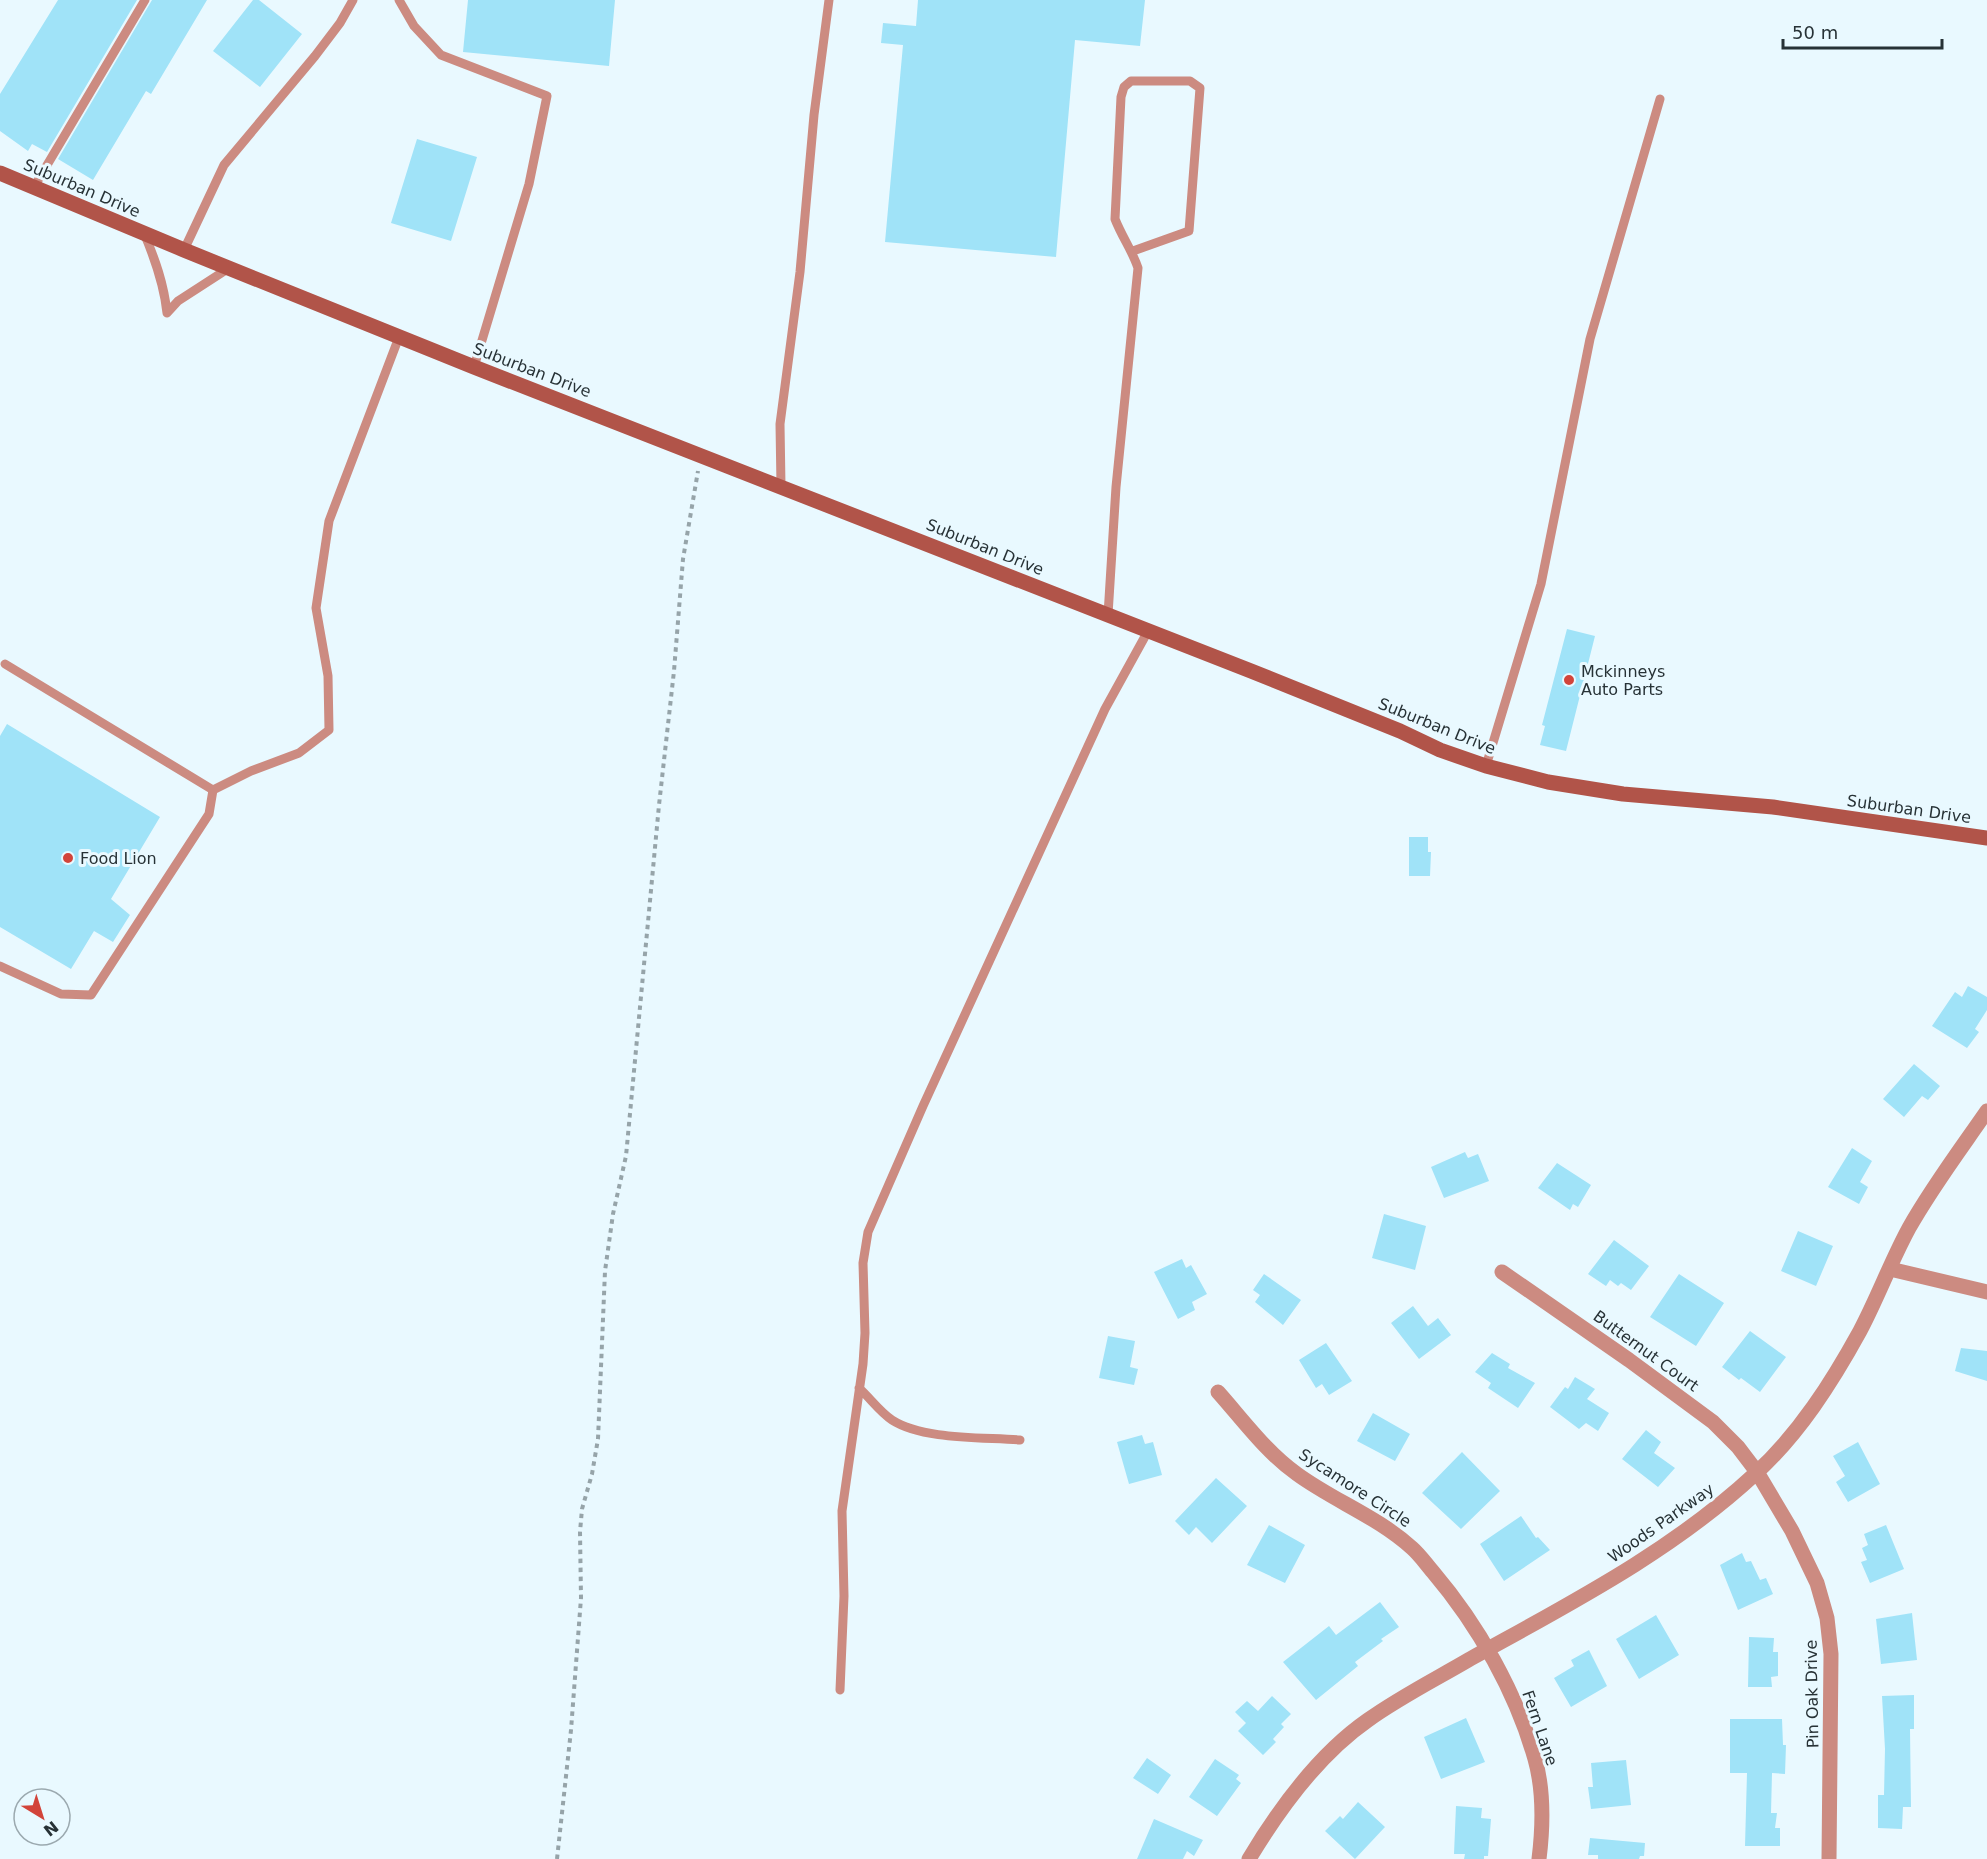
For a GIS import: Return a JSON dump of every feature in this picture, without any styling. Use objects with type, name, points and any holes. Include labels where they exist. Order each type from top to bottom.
[{"type":"main road","name":"Suburban Drive","points":[[0,173],[474,367],[1108,615],[1440,750],[1486,766],[1548,782],[1623,794],[1773,807],[1987,838]]},
{"type":"street","name":"Woods Parkway","points":[[1250,1859],[1265,1832],[1295,1791],[1329,1754],[1366,1720],[1620,1574],[1676,1539],[1757,1473],[1797,1428],[1822,1395],[1860,1331],[1907,1231],[1928,1195],[1987,1112]]},
{"type":"street","points":[[1890,1269],[1987,1292]]},
{"type":"street","name":"Butternut Court","points":[[1502,1272],[1629,1360],[1713,1422],[1738,1447],[1757,1473]]},
{"type":"street","name":"Sycamore Circle","points":[[1218,1392],[1267,1448],[1296,1473],[1329,1495],[1364,1512],[1413,1549],[1449,1591],[1488,1649]]},
{"type":"street","name":"Pin Oak Drive","points":[[1757,1473],[1792,1531],[1817,1582],[1827,1618],[1832,1654],[1829,1859]]},
{"type":"street","name":"Fern Lane","points":[[1488,1649],[1513,1701],[1535,1760],[1541,1797],[1542,1834],[1539,1859]]},
{"type":"lane","points":[[34,187],[146,0]]},
{"type":"lane","points":[[184,250],[224,165],[315,56],[354,0]]},
{"type":"lane","points":[[399,0],[414,26],[441,55],[547,96],[529,184],[474,367]]},
{"type":"lane","points":[[781,486],[780,424],[800,272],[814,115],[829,0]]},
{"type":"lane","points":[[1108,615],[1116,488],[1138,268],[1133,251],[1122,236],[1115,219],[1121,96],[1124,87],[1131,81],[1190,81],[1200,88],[1190,231],[1133,251]]},
{"type":"lane","points":[[1486,766],[1541,584],[1590,339],[1660,99]]},
{"type":"lane","points":[[144,233],[158,265],[167,313],[178,301],[229,268]]},
{"type":"lane","points":[[213,790],[251,771],[299,753],[329,730],[328,676],[316,608],[329,521],[399,337]]},
{"type":"lane","points":[[840,1690],[844,1596],[842,1511],[865,1333],[862,1263],[868,1232],[928,1095],[1105,709],[1148,631]]},
{"type":"lane","points":[[5,664],[213,790]]},
{"type":"lane","points":[[0,966],[61,994],[91,995],[209,814],[213,790]]},
{"type":"lane","points":[[859,1388],[891,1419],[908,1428],[926,1433],[1020,1440]]},
{"type":"path","points":[[557,1859],[571,1730],[581,1598],[582,1509],[592,1474],[598,1439],[605,1271],[613,1214],[626,1156],[683,559],[700,456]]},
{"type":"building","points":[[58,0],[137,0],[47,152],[32,144],[28,151],[0,131],[0,94]]},
{"type":"building","points":[[152,0],[207,0],[151,94],[146,91],[93,180],[58,159]]},
{"type":"building","points":[[253,0],[259,0],[302,34],[260,87],[213,51]]},
{"type":"building","points":[[468,0],[615,0],[609,66],[463,52]]},
{"type":"building","points":[[918,0],[1145,0],[1140,46],[1075,40],[1056,257],[885,242],[903,45],[881,43],[883,23],[916,26]]},
{"type":"building","points":[[417,139],[477,157],[451,241],[391,223]]},
{"type":"building","name":"Mckinneys Auto Parts","points":[[1567,629],[1595,636],[1566,751],[1540,745],[1545,726],[1542,725]]},
{"type":"building","name":"Food Lion","points":[[7,724],[160,817],[111,899],[130,915],[113,942],[94,931],[71,969],[0,927],[0,736]]},
{"type":"building","points":[[1409,837],[1428,837],[1428,852],[1431,852],[1430,876],[1409,876]]},
{"type":"building","points":[[1968,986],[1987,997],[1987,1010],[1975,1029],[1979,1032],[1967,1048],[1932,1026],[1955,992],[1962,997]]},
{"type":"building","points":[[1914,1064],[1940,1086],[1928,1100],[1922,1096],[1904,1117],[1883,1099]]},
{"type":"building","points":[[1852,1148],[1872,1161],[1860,1182],[1868,1187],[1859,1204],[1828,1187]]},
{"type":"building","points":[[1465,1152],[1468,1158],[1478,1154],[1489,1181],[1444,1198],[1431,1167]]},
{"type":"building","points":[[1557,1163],[1591,1185],[1578,1207],[1573,1204],[1570,1210],[1538,1188]]},
{"type":"building","points":[[1384,1214],[1426,1226],[1415,1270],[1372,1258]]},
{"type":"building","points":[[1798,1231],[1833,1246],[1816,1286],[1781,1271]]},
{"type":"building","points":[[1614,1240],[1649,1266],[1631,1290],[1621,1283],[1618,1286],[1610,1280],[1606,1286],[1588,1274]]},
{"type":"building","points":[[1182,1259],[1186,1268],[1191,1265],[1207,1294],[1192,1302],[1195,1310],[1178,1319],[1154,1272]]},
{"type":"building","points":[[1264,1274],[1301,1300],[1283,1325],[1255,1302],[1260,1295],[1253,1290]]},
{"type":"building","points":[[1679,1274],[1724,1303],[1696,1346],[1650,1317]]},
{"type":"building","points":[[1413,1306],[1428,1326],[1438,1318],[1451,1335],[1419,1359],[1391,1323]]},
{"type":"building","points":[[1750,1331],[1786,1357],[1760,1392],[1722,1367]]},
{"type":"building","points":[[1108,1336],[1135,1341],[1130,1367],[1138,1369],[1134,1385],[1099,1378]]},
{"type":"building","points":[[1326,1343],[1352,1381],[1329,1395],[1322,1384],[1316,1388],[1299,1360]]},
{"type":"building","points":[[1961,1348],[1987,1351],[1987,1381],[1955,1371]]},
{"type":"building","points":[[1492,1353],[1510,1364],[1508,1368],[1535,1383],[1518,1408],[1488,1388],[1491,1383],[1475,1372]]},
{"type":"building","points":[[1575,1377],[1595,1389],[1587,1399],[1609,1413],[1598,1431],[1586,1423],[1579,1429],[1550,1407],[1565,1387],[1568,1389]]},
{"type":"building","points":[[1373,1413],[1410,1434],[1395,1461],[1357,1441]]},
{"type":"building","points":[[1646,1430],[1661,1442],[1654,1453],[1675,1468],[1658,1487],[1622,1459]]},
{"type":"building","points":[[1142,1435],[1145,1444],[1153,1442],[1162,1475],[1129,1484],[1117,1442]]},
{"type":"building","points":[[1858,1442],[1880,1484],[1848,1502],[1836,1482],[1845,1476],[1833,1456]]},
{"type":"building","points":[[1462,1452],[1500,1491],[1461,1529],[1422,1493]]},
{"type":"building","points":[[1216,1478],[1247,1506],[1212,1543],[1196,1527],[1189,1535],[1175,1521]]},
{"type":"building","points":[[1521,1516],[1536,1538],[1538,1537],[1550,1550],[1504,1581],[1480,1544]]},
{"type":"building","points":[[1269,1525],[1305,1545],[1285,1583],[1247,1565]]},
{"type":"building","points":[[1886,1525],[1904,1569],[1870,1583],[1861,1562],[1867,1560],[1862,1548],[1868,1545],[1864,1534]]},
{"type":"building","points":[[1742,1553],[1746,1562],[1751,1561],[1760,1580],[1766,1578],[1773,1594],[1738,1610],[1720,1565]]},
{"type":"building","points":[[1380,1602],[1399,1627],[1381,1639],[1383,1641],[1355,1662],[1358,1666],[1316,1700],[1283,1662],[1329,1626],[1336,1635]]},
{"type":"building","points":[[1912,1613],[1917,1660],[1881,1664],[1876,1619]]},
{"type":"building","points":[[1656,1615],[1679,1655],[1639,1679],[1616,1639]]},
{"type":"building","points":[[1749,1637],[1774,1638],[1773,1652],[1778,1652],[1778,1676],[1771,1677],[1772,1687],[1748,1687]]},
{"type":"building","points":[[1589,1650],[1607,1686],[1571,1707],[1554,1678],[1574,1666],[1571,1660]]},
{"type":"building","points":[[1914,1695],[1914,1729],[1910,1729],[1911,1807],[1903,1807],[1902,1829],[1878,1828],[1878,1795],[1884,1795],[1885,1749],[1882,1696]]},
{"type":"building","points":[[1272,1696],[1291,1714],[1281,1724],[1284,1727],[1273,1739],[1276,1742],[1263,1755],[1238,1731],[1246,1723],[1235,1712],[1247,1701],[1258,1711]]},
{"type":"building","points":[[1466,1718],[1485,1762],[1441,1779],[1424,1737]]},
{"type":"building","points":[[1730,1719],[1782,1719],[1783,1745],[1786,1745],[1785,1774],[1772,1773],[1771,1813],[1777,1813],[1775,1828],[1780,1828],[1780,1846],[1745,1846],[1747,1773],[1730,1773]]},
{"type":"building","points":[[1147,1758],[1171,1775],[1158,1794],[1133,1778]]},
{"type":"building","points":[[1215,1759],[1239,1775],[1236,1779],[1241,1783],[1217,1816],[1189,1797]]},
{"type":"building","points":[[1626,1760],[1631,1805],[1591,1809],[1588,1787],[1593,1787],[1591,1763]]},
{"type":"building","points":[[1358,1802],[1385,1827],[1355,1859],[1325,1831],[1340,1816],[1343,1819]]},
{"type":"building","points":[[1456,1806],[1482,1808],[1481,1818],[1491,1819],[1488,1856],[1484,1856],[1484,1859],[1464,1859],[1465,1854],[1454,1854]]},
{"type":"building","points":[[1154,1819],[1203,1840],[1194,1856],[1187,1851],[1183,1859],[1137,1859]]},
{"type":"building","points":[[1590,1838],[1645,1843],[1644,1856],[1640,1856],[1639,1859],[1598,1859],[1598,1855],[1588,1855]]},
{"type":"place","name":"Mckinneys Auto Parts","points":[[1569,680]]},
{"type":"place","name":"Food Lion","points":[[68,858]]}]
